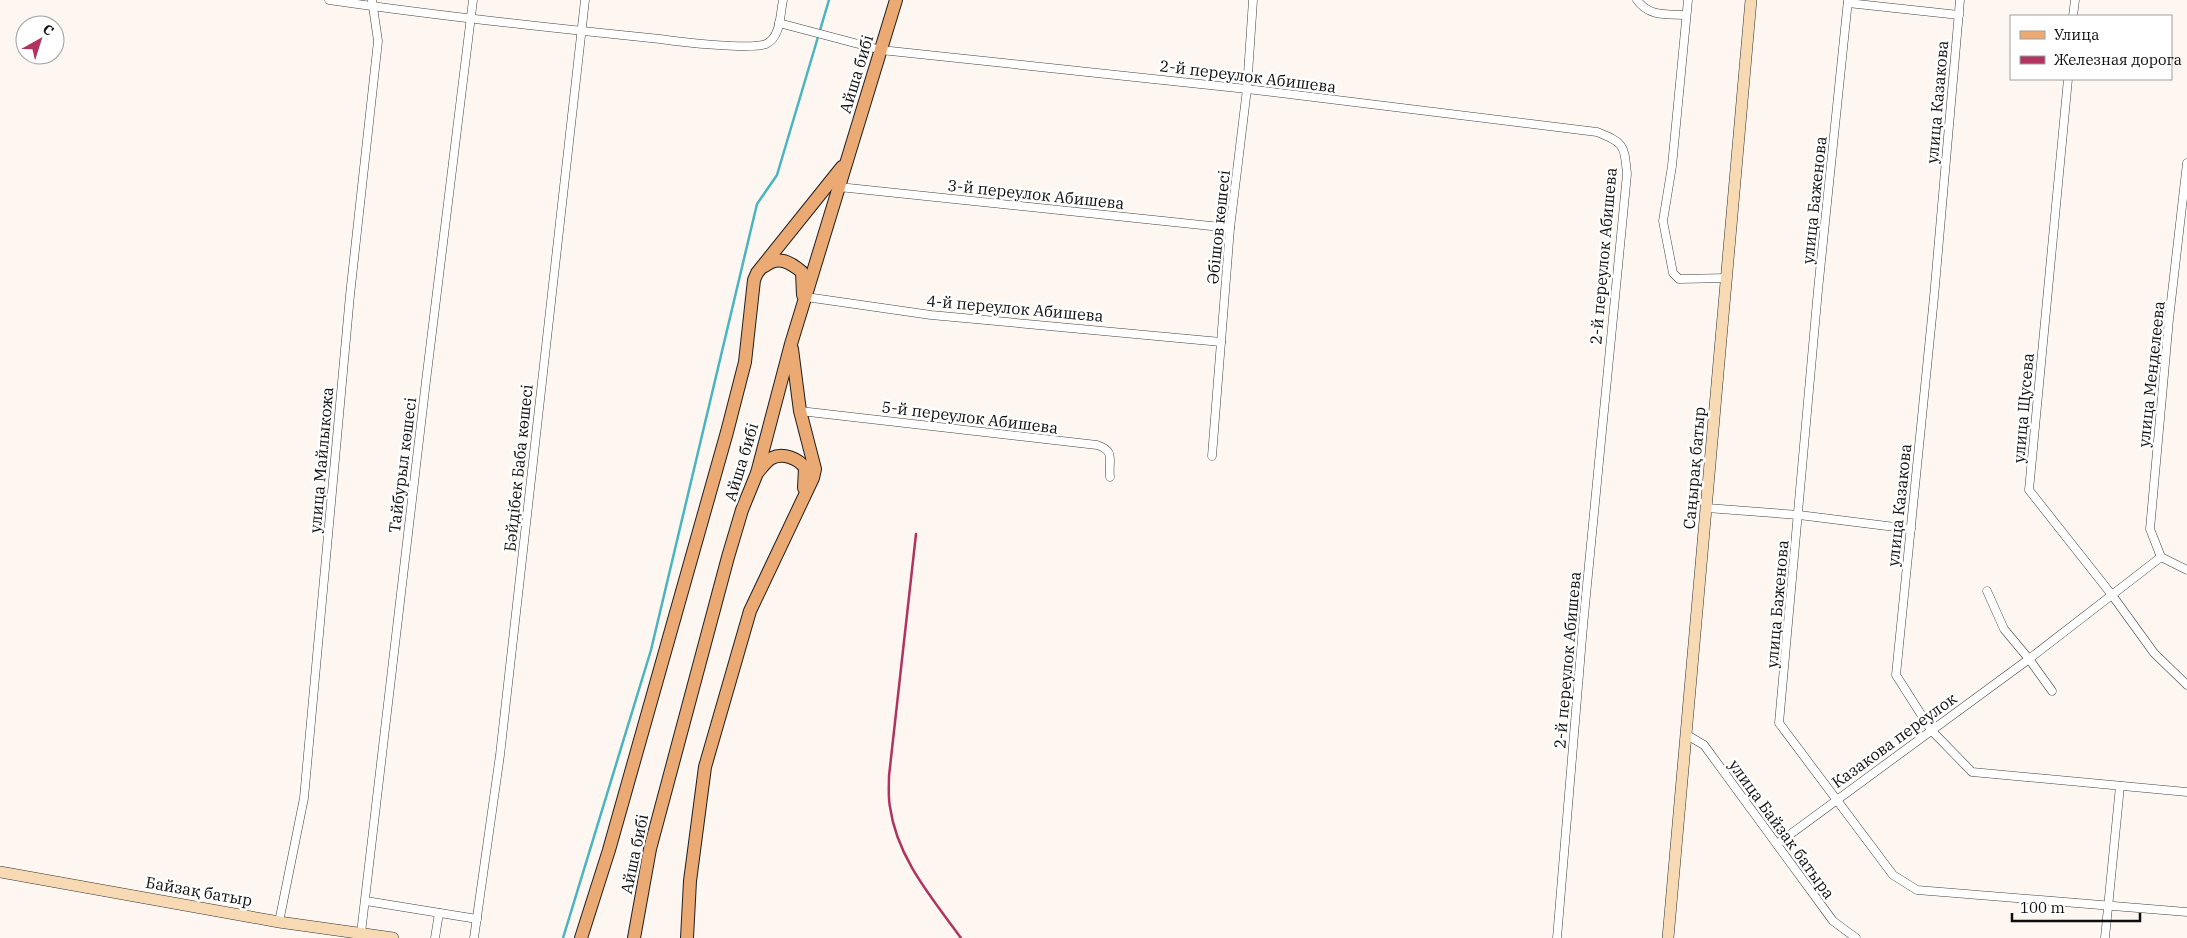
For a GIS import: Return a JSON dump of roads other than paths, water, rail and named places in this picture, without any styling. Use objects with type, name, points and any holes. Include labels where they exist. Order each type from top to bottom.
[{"type":"main road","name":"Айша бибі","points":[[634,938],[650,849],[728,557],[742,510],[757,473],[791,344],[896,0]]},
{"type":"main road","points":[[581,938],[609,850],[728,432],[745,362],[751,324],[750,304],[757,272],[846,162]]},
{"type":"main road","points":[[757,272],[770,262],[778,260],[794,265],[802,272],[805,301]]},
{"type":"main road","points":[[687,938],[690,881],[705,767],[750,611],[813,478],[815,469],[800,411],[791,344]]},
{"type":"main road","points":[[757,473],[772,458],[781,456],[800,460],[805,468],[806,479],[801,503]]},
{"type":"street","points":[[329,0],[373,3],[471,19],[581,32],[705,44],[756,46],[766,44],[776,35],[783,0]]},
{"type":"street","name":"Тайбурыл көшесі","points":[[362,933],[384,727],[473,0]]},
{"type":"street","name":"Бәйдібек Баба көшесі","points":[[474,938],[500,755],[585,0]]},
{"type":"street","name":"Әбішов көшесі","points":[[1212,456],[1230,228],[1247,89],[1254,0]]},
{"type":"street","points":[[1638,0],[1642,7],[1651,14],[1686,15]]},
{"type":"street","points":[[1688,0],[1672,166],[1663,221],[1672,269],[1678,279],[1727,278]]},
{"type":"street","name":"Саңырақ батыр","points":[[1668,938],[1752,0]]},
{"type":"street","name":"улица Казакова","points":[[1960,0],[1896,675],[1931,730],[1972,772],[2187,792]]},
{"type":"street","points":[[2073,15],[2075,0]]},
{"type":"street","points":[[1848,2],[1959,15]]},
{"type":"street","name":"улица Баженова","points":[[1848,2],[1818,290],[1779,723],[1893,875],[1917,890],[2187,912]]},
{"type":"street","name":"улица Майлыкожа","points":[[279,922],[304,798],[350,294],[378,41],[373,3]]},
{"type":"street","name":"2-й переулок Абишева","points":[[779,23],[881,50],[1247,89],[1597,132],[1614,138],[1622,146],[1627,174],[1609,350],[1557,938]]},
{"type":"street","name":"улица Щусева","points":[[2068,80],[2029,490],[2112,595],[2154,653],[2187,685]]},
{"type":"street","name":"улица Менделеева","points":[[2161,557],[2150,529],[2169,319],[2187,163]]},
{"type":"street","name":"3-й переулок Абишева","points":[[839,187],[1230,228]]},
{"type":"street","name":"4-й переулок Абишева","points":[[805,301],[1221,342]]},
{"type":"street","name":"5-й переулок Абишева","points":[[800,411],[1097,445],[1106,448],[1111,454],[1110,477]]},
{"type":"street","points":[[1707,508],[1799,515],[1911,529]]},
{"type":"street","points":[[2161,557],[2187,570]]},
{"type":"street","name":"Казакова переулок","points":[[1776,844],[2029,658],[2161,557]]},
{"type":"street","points":[[1988,591],[2004,629],[2029,658],[2052,691]]},
{"type":"street","name":"улица Байзак батыра","points":[[1687,735],[1704,745],[1833,921],[1856,938]]},
{"type":"street","points":[[2104,938],[2120,786]]},
{"type":"street","name":"Байзақ батыр","points":[[0,872],[279,922],[393,938]]},
{"type":"street","points":[[366,901],[477,919]]},
{"type":"street","points":[[434,938],[439,913]]},
{"type":"waterway","points":[[563,938],[651,650],[757,204],[777,175],[829,0]]},
{"type":"railway","points":[[916,534],[889,776],[889,803],[900,843],[917,877],[961,938]]}]
